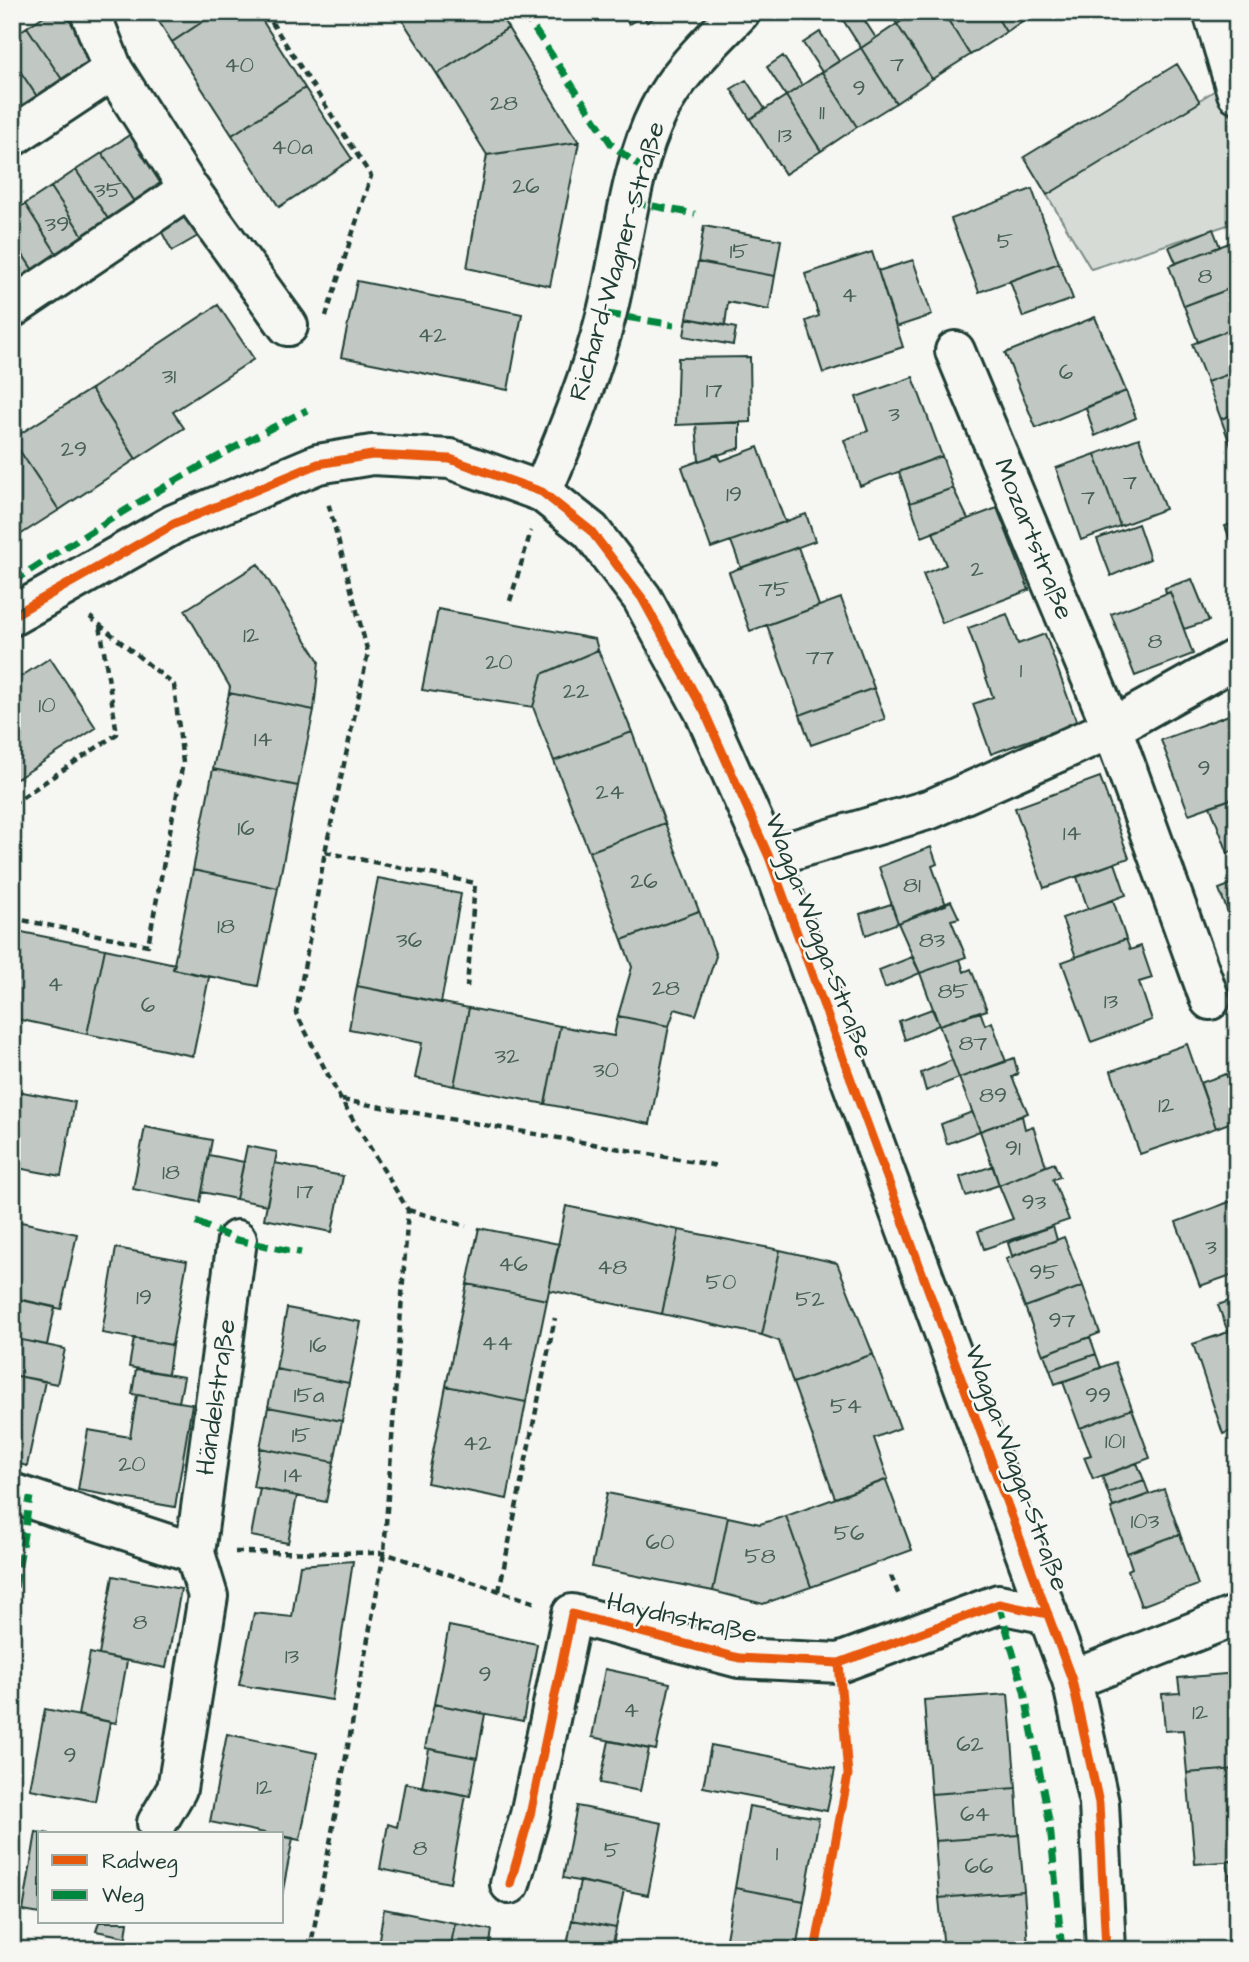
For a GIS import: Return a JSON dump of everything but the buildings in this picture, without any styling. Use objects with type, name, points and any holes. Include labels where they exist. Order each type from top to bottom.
[{"type":"street","points":[[90,12],[113,70],[189,189],[306,326]]},
{"type":"street","name":"Richard-Wagner-Straße","points":[[542,492],[570,426],[607,314],[639,166],[659,111],[690,64],[740,12]]},
{"type":"street","points":[[1213,12],[1237,93]]},
{"type":"street","points":[[12,137],[113,70]]},
{"type":"street","points":[[12,308],[189,189]]},
{"type":"street","name":"Mozartstraße","points":[[955,351],[1112,729],[1210,1000]]},
{"type":"street","name":"Wagga-Wagga-Straße","points":[[12,617],[174,524],[318,464],[372,455],[450,459],[542,492],[591,531],[642,598],[704,710],[769,857],[1073,1680],[1099,1803],[1106,1950]]},
{"type":"street","points":[[769,857],[931,808],[1112,729],[1237,658]]},
{"type":"street","name":"Händelstraße","points":[[157,1823],[177,1789],[208,1596],[195,1553],[237,1240]]},
{"type":"street","points":[[12,1493],[195,1553]]},
{"type":"street","name":"Haydnstraße","points":[[509,1884],[530,1815],[572,1614],[739,1658],[839,1663],[999,1604],[1048,1614]]},
{"type":"street","points":[[1073,1680],[1237,1615]]},
{"type":"path","points":[[265,12],[371,176],[306,326]]},
{"type":"path","points":[[310,1950],[384,1553],[408,1210],[341,1100],[296,1013],[324,852],[368,653],[318,464]]},
{"type":"path","points":[[510,601],[542,492]]},
{"type":"path","points":[[12,918],[148,945],[183,763],[174,685],[57,591]]},
{"type":"path","points":[[12,804],[117,734],[100,625]]},
{"type":"path","points":[[324,852],[475,883],[467,988]]},
{"type":"path","points":[[341,1100],[718,1166]]},
{"type":"path","points":[[408,1210],[466,1227]]},
{"type":"path","points":[[499,1591],[555,1318]]},
{"type":"path","points":[[195,1553],[384,1553]]},
{"type":"shaded area","points":[[1222,86],[1237,136],[1237,222],[1091,269],[1047,195]]},
{"type":"marked path","points":[[523,12],[612,145],[639,166]]},
{"type":"marked path","points":[[1230,70],[1237,65]]},
{"type":"marked path","points":[[632,202],[695,214]]},
{"type":"marked path","points":[[607,314],[674,325]]},
{"type":"marked path","points":[[12,582],[157,491],[307,410]]},
{"type":"marked path","points":[[12,1181],[19,1182]]},
{"type":"marked path","points":[[196,1222],[237,1240],[301,1253]]},
{"type":"marked path","points":[[12,1608],[30,1497]]},
{"type":"marked path","points":[[999,1604],[1024,1691],[1050,1825],[1062,1950]]},
{"type":"cycle path","points":[[12,616],[174,524],[318,464],[372,455],[450,459],[542,492],[591,531],[642,598],[704,711],[769,857],[1072,1680],[1099,1803],[1106,1950]]},
{"type":"cycle path","points":[[510,1884],[530,1815],[572,1614],[739,1658],[839,1663],[999,1604],[1048,1614]]},
{"type":"cycle path","points":[[815,1950],[848,1775],[839,1663]]}]
